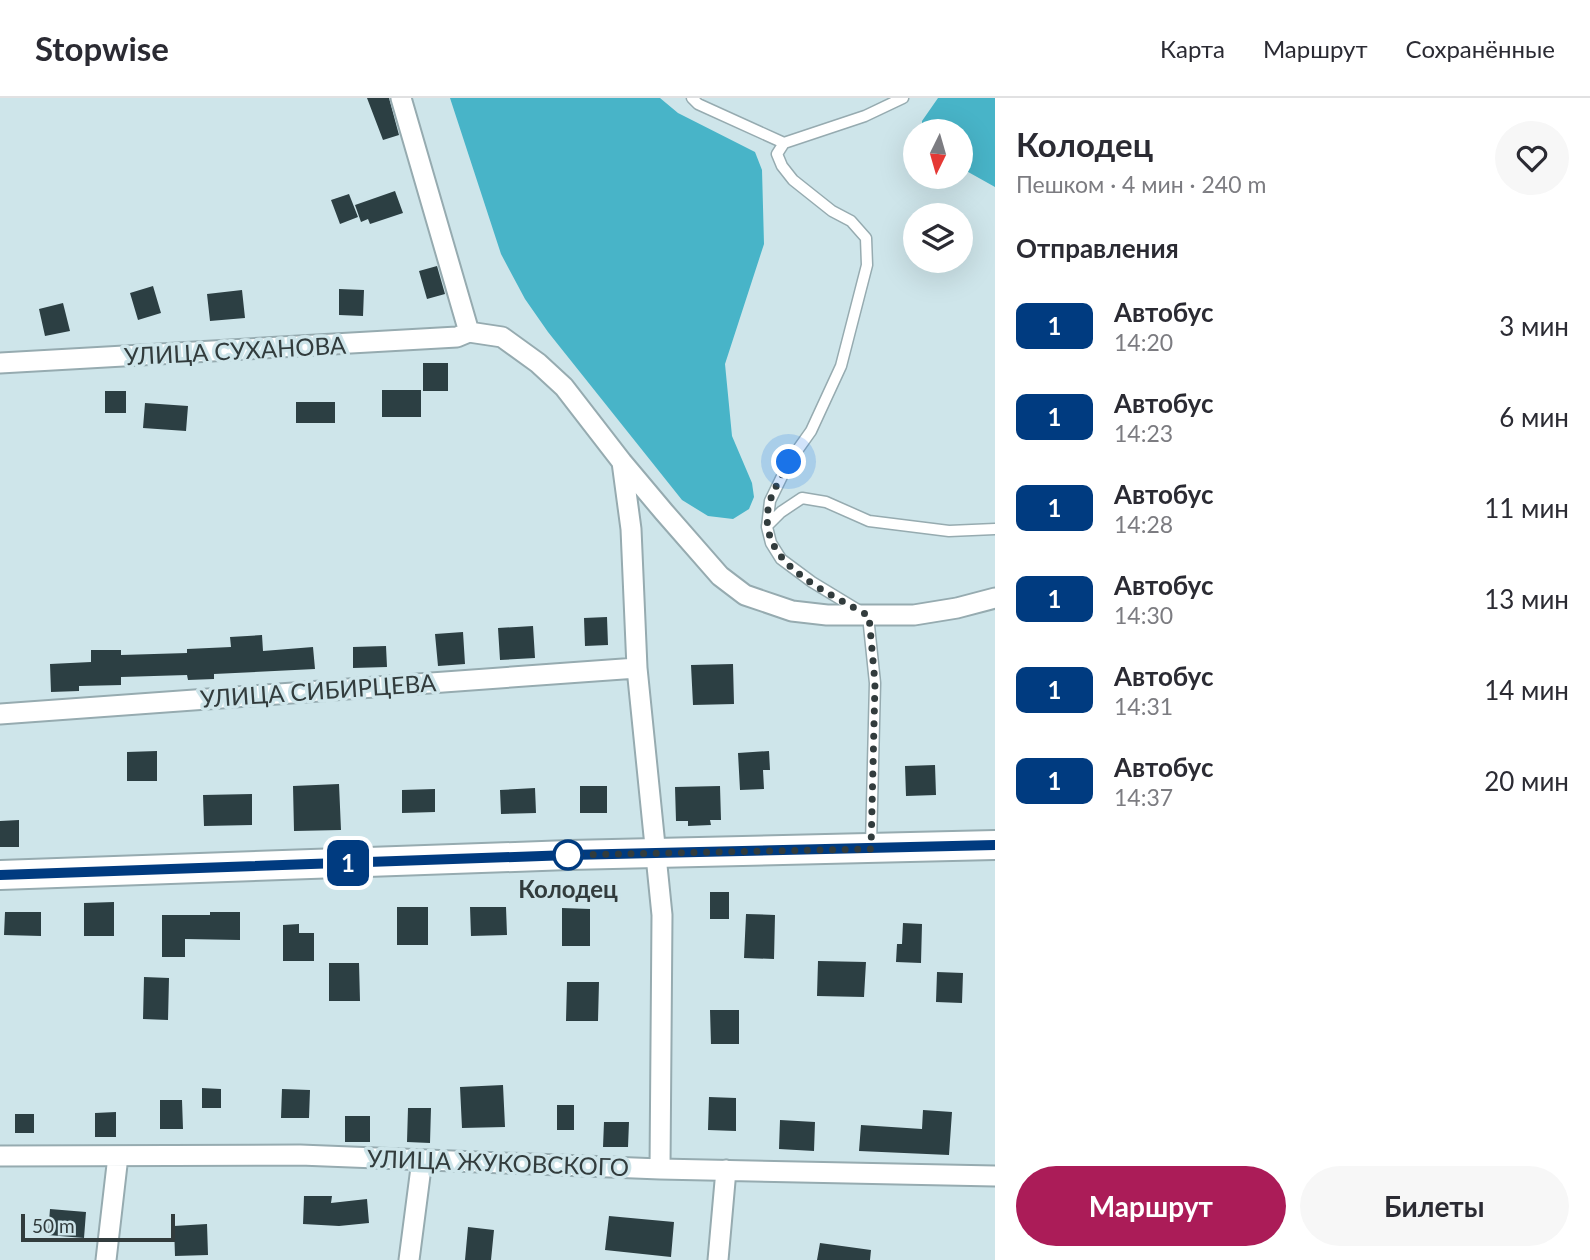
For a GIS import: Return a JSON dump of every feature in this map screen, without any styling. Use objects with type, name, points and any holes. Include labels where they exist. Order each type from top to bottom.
[{"type":"main road","points":[[0,875],[569,855],[995,845]]},
{"type":"street","points":[[401,98],[469,332],[502,337],[538,363],[564,387],[622,462],[720,576],[745,595],[792,611],[827,615],[914,615],[995,598]]},
{"type":"street","name":"УЛИЦА СУХАНОВА","points":[[0,363],[457,337],[469,332]]},
{"type":"street","points":[[622,462],[631,529],[637,668],[662,915],[660,1169]]},
{"type":"street","name":"УЛИЦА СИБИРЦЕВА","points":[[0,714],[637,668]]},
{"type":"street","name":"УЛИЦА ЖУКОВСКОГО","points":[[0,1156],[300,1155],[660,1169],[995,1176]]},
{"type":"street","points":[[107,1260],[118,1156]]},
{"type":"street","points":[[409,1260],[422,1160]]},
{"type":"street","points":[[718,1260],[726,1170]]},
{"type":"lane","points":[[692,98],[698,104],[784,143]]},
{"type":"lane","points":[[871,849],[875,683],[869,616],[812,582],[781,559],[771,544],[767,527],[770,501],[789,462],[811,431],[841,366],[867,265],[866,238],[851,221],[832,211],[793,180],[777,154],[784,143],[865,117],[903,98]]},
{"type":"lane","points":[[767,527],[781,512],[802,498],[825,502],[869,521],[949,531],[995,529]]},
{"type":"shaded area","points":[[450,98],[660,98],[678,113],[755,152],[762,170],[764,244],[725,364],[732,436],[752,483],[754,497],[749,509],[733,519],[708,516],[682,500],[548,332],[525,299],[501,254]]},
{"type":"shaded area","points":[[938,98],[995,98],[995,187],[973,175],[973,119],[923,119]]},
{"type":"building","points":[[367,98],[389,98],[399,135],[383,140]]},
{"type":"building","points":[[395,191],[403,213],[370,224],[368,219],[361,222],[355,205]]},
{"type":"building","points":[[349,194],[358,217],[340,224],[331,200]]},
{"type":"building","points":[[437,266],[445,294],[427,299],[419,271]]},
{"type":"building","points":[[153,286],[161,313],[138,320],[130,293]]},
{"type":"building","points":[[339,289],[364,290],[363,316],[339,315]]},
{"type":"building","points":[[242,290],[245,318],[210,321],[207,294]]},
{"type":"building","points":[[63,303],[70,331],[45,336],[39,309]]},
{"type":"building","points":[[423,363],[448,363],[448,391],[423,391]]},
{"type":"building","points":[[382,390],[421,390],[421,417],[382,417]]},
{"type":"building","points":[[105,391],[126,391],[126,413],[105,413]]},
{"type":"building","points":[[296,402],[335,402],[335,423],[296,423]]},
{"type":"building","points":[[145,403],[188,406],[186,431],[143,428]]},
{"type":"building","points":[[607,617],[608,645],[585,646],[584,618]]},
{"type":"building","points":[[533,626],[535,658],[500,660],[498,628]]},
{"type":"building","points":[[463,632],[465,664],[438,666],[435,634]]},
{"type":"building","points":[[262,635],[263,651],[313,647],[315,669],[214,674],[214,679],[188,680],[187,675],[121,677],[121,685],[79,686],[79,691],[51,692],[50,664],[91,662],[91,650],[121,650],[121,655],[187,653],[187,649],[231,647],[230,637]]},
{"type":"building","points":[[386,646],[387,667],[353,668],[353,647]]},
{"type":"building","points":[[733,664],[734,704],[693,705],[691,665]]},
{"type":"building","points":[[157,751],[157,781],[127,781],[127,752]]},
{"type":"building","points":[[769,751],[770,770],[763,770],[764,789],[740,790],[738,753]]},
{"type":"building","points":[[935,765],[936,795],[906,796],[905,766]]},
{"type":"building","points":[[339,784],[341,830],[294,831],[293,786]]},
{"type":"building","points":[[580,786],[607,786],[607,813],[580,813]]},
{"type":"building","points":[[720,786],[721,820],[710,820],[711,825],[688,826],[688,821],[676,821],[675,787]]},
{"type":"building","points":[[535,788],[536,813],[501,814],[500,790]]},
{"type":"building","points":[[435,789],[435,812],[402,813],[402,790]]},
{"type":"building","points":[[252,794],[252,825],[204,826],[203,795]]},
{"type":"building","points":[[19,820],[19,847],[0,847],[0,821]]},
{"type":"building","points":[[710,892],[729,892],[729,919],[710,919]]},
{"type":"building","points":[[114,902],[114,936],[84,936],[84,903]]},
{"type":"building","points":[[397,907],[428,907],[428,945],[397,945]]},
{"type":"building","points":[[470,907],[506,907],[507,935],[471,936]]},
{"type":"building","points":[[562,908],[590,909],[590,946],[562,946]]},
{"type":"building","points":[[5,912],[41,912],[41,936],[4,935]]},
{"type":"building","points":[[210,912],[240,912],[240,940],[185,939],[185,957],[162,957],[162,915],[210,915]]},
{"type":"building","points":[[746,914],[775,915],[774,959],[744,958]]},
{"type":"building","points":[[903,923],[922,924],[921,963],[896,962],[897,944],[902,944]]},
{"type":"building","points":[[299,924],[299,933],[314,933],[314,961],[283,961],[283,925]]},
{"type":"building","points":[[818,961],[866,962],[864,997],[817,996]]},
{"type":"building","points":[[329,963],[359,963],[360,1001],[329,1001]]},
{"type":"building","points":[[937,972],[963,973],[962,1003],[936,1002]]},
{"type":"building","points":[[144,977],[169,978],[168,1020],[143,1019]]},
{"type":"building","points":[[567,982],[599,982],[598,1021],[566,1021]]},
{"type":"building","points":[[710,1010],[739,1010],[739,1044],[711,1044]]},
{"type":"building","points":[[503,1085],[505,1127],[462,1128],[460,1087]]},
{"type":"building","points":[[202,1088],[221,1089],[221,1108],[202,1108]]},
{"type":"building","points":[[282,1089],[310,1090],[309,1118],[281,1118]]},
{"type":"building","points":[[709,1097],[736,1098],[736,1131],[708,1130]]},
{"type":"building","points":[[160,1100],[182,1100],[183,1129],[160,1129]]},
{"type":"building","points":[[557,1105],[574,1105],[574,1130],[557,1130]]},
{"type":"building","points":[[408,1108],[431,1108],[430,1143],[407,1142]]},
{"type":"building","points":[[923,1110],[952,1112],[949,1155],[859,1151],[861,1125],[922,1129]]},
{"type":"building","points":[[116,1112],[116,1137],[95,1137],[95,1113]]},
{"type":"building","points":[[15,1114],[34,1114],[34,1133],[15,1133]]},
{"type":"building","points":[[345,1116],[370,1116],[370,1142],[345,1142]]},
{"type":"building","points":[[780,1120],[815,1122],[814,1151],[779,1149]]},
{"type":"building","points":[[604,1122],[629,1122],[628,1147],[603,1147]]},
{"type":"building","points":[[304,1196],[332,1196],[331,1203],[367,1199],[369,1223],[339,1226],[303,1224]]},
{"type":"building","points":[[50,1209],[86,1212],[84,1238],[48,1235]]},
{"type":"building","points":[[609,1216],[674,1222],[671,1257],[605,1250]]},
{"type":"building","points":[[207,1224],[208,1255],[175,1256],[174,1226]]},
{"type":"building","points":[[468,1227],[494,1230],[491,1260],[465,1260]]},
{"type":"building","points":[[820,1243],[871,1250],[870,1260],[817,1260]]},
{"type":"bus line","name":"1","points":[[0,875],[569,855],[995,845]]},
{"type":"place","name":"Колодец","points":[[568,855]]},
{"type":"route","points":[[568,855],[871,849],[875,683],[869,616],[812,582],[781,559],[771,544],[767,527],[770,501],[789,462]]}]
